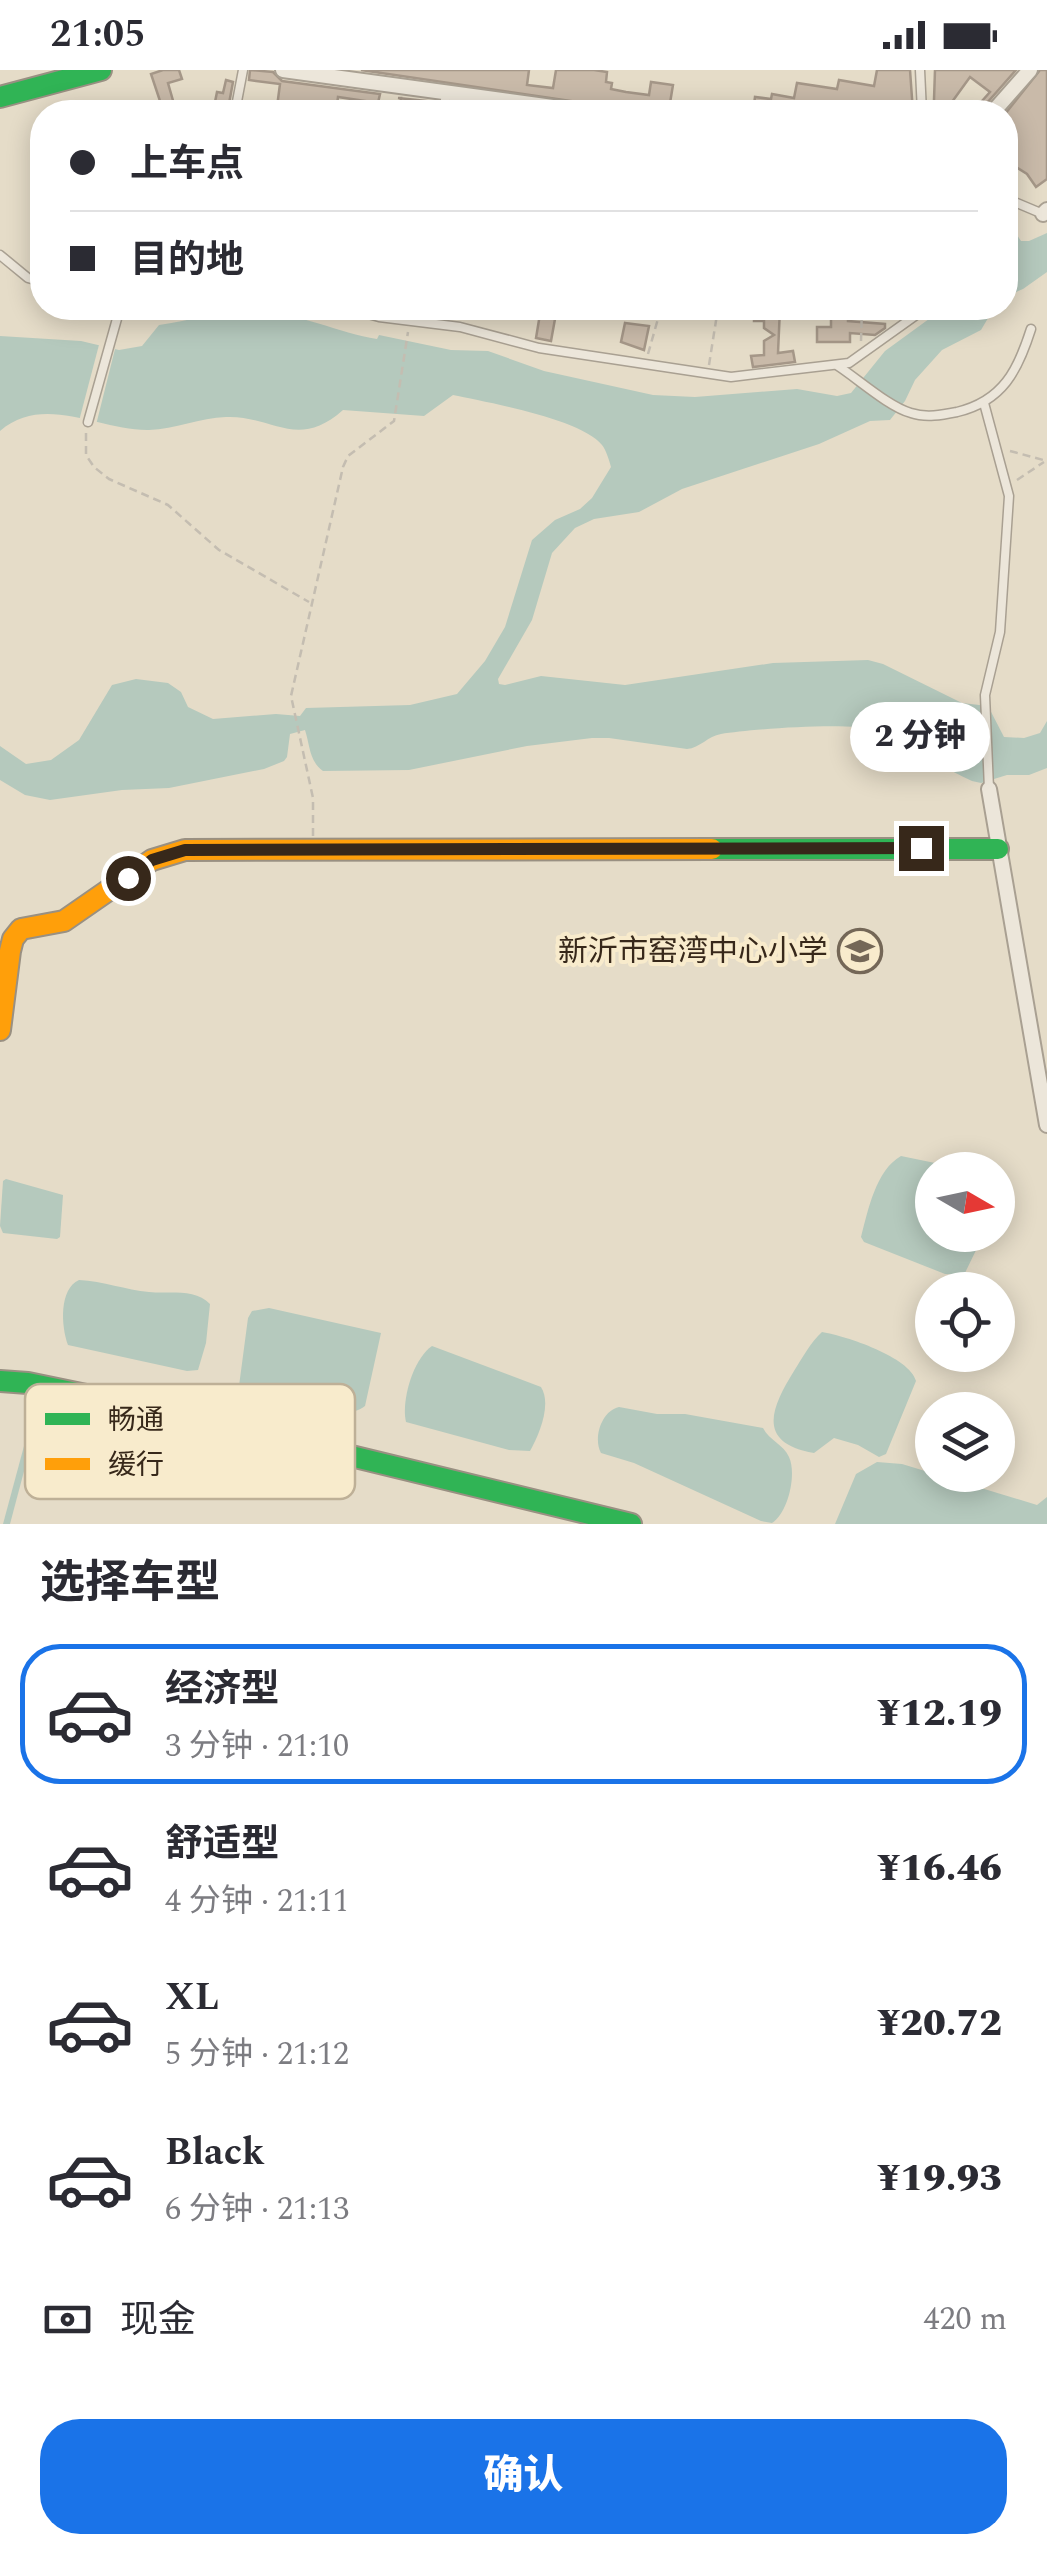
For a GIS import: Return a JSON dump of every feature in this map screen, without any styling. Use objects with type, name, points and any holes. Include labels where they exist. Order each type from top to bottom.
[{"type":"street","points":[[0,97],[77,73],[100,70]]},
{"type":"street","points":[[283,70],[494,100]]},
{"type":"street","points":[[1004,100],[1030,70]]},
{"type":"street","points":[[989,788],[1047,1125]]},
{"type":"street","points":[[0,1030],[10,951],[22,930],[64,920],[152,860],[185,850],[998,848]]},
{"type":"street","points":[[0,1381],[33,1384]]},
{"type":"street","points":[[355,1457],[631,1524]]},
{"type":"lane","points":[[237,100],[243,70]]},
{"type":"lane","points":[[920,70],[921,100]]},
{"type":"lane","points":[[445,100],[446,94]]},
{"type":"lane","points":[[1018,203],[1046,213]]},
{"type":"lane","points":[[0,255],[30,279]]},
{"type":"lane","points":[[88,422],[116,320]]},
{"type":"lane","points":[[403,320],[460,326],[539,348],[708,376],[838,366],[863,354],[910,320]]},
{"type":"lane","points":[[838,366],[904,410],[938,416],[984,402],[1004,388],[1014,375],[1031,329]]},
{"type":"lane","points":[[984,402],[1008,486],[1000,632],[986,695],[989,788]]},
{"type":"path","points":[[646,365],[656,320]]},
{"type":"path","points":[[708,376],[716,320]]},
{"type":"path","points":[[861,320],[863,354]]},
{"type":"path","points":[[312,848],[313,798],[291,696],[342,466],[348,456],[394,421],[410,321]]},
{"type":"path","points":[[88,422],[84,442],[94,467],[109,479],[168,505],[218,550],[310,603]]},
{"type":"path","points":[[997,447],[1046,461]]},
{"type":"path","points":[[1008,486],[1046,461]]},
{"type":"shaded area","points":[[1047,233],[1047,272],[1018,291],[1018,236],[1021,241]]},
{"type":"shaded area","points":[[186,320],[307,320],[377,339],[379,335],[451,350],[488,351],[544,371],[653,395],[695,397],[797,389],[837,396],[851,393],[885,351],[928,320],[987,320],[981,330],[942,350],[915,380],[890,420],[870,421],[819,444],[682,489],[639,512],[594,519],[575,528],[552,553],[532,620],[498,679],[499,684],[541,676],[625,685],[773,663],[868,660],[962,703],[988,706],[1004,737],[1024,738],[1040,733],[1047,721],[1047,768],[981,783],[876,730],[823,726],[721,734],[687,749],[592,738],[527,746],[409,770],[323,771],[312,758],[305,730],[290,734],[284,761],[264,769],[169,788],[50,800],[25,795],[0,780],[0,746],[26,764],[51,760],[79,740],[112,685],[136,679],[168,683],[181,692],[188,707],[213,719],[300,716],[306,708],[410,705],[457,694],[485,661],[505,627],[532,540],[555,520],[580,509],[592,498],[611,467],[602,445],[575,427],[453,395],[424,416],[343,410],[327,422],[298,430],[226,417],[168,428],[130,429],[54,414],[17,420],[0,431],[0,336],[81,341],[119,350],[142,346],[159,325]]},
{"type":"shaded area","points":[[901,1156],[915,1159],[915,1252],[975,1252],[965,1272],[940,1272],[864,1242],[861,1237],[870,1203],[892,1162]]},
{"type":"shaded area","points":[[6,1179],[63,1195],[60,1237],[3,1233],[0,1226]]},
{"type":"shaded area","points":[[79,1280],[204,1299],[210,1304],[206,1343],[198,1370],[187,1371],[68,1345],[63,1318],[65,1300]]},
{"type":"shaded area","points":[[269,1308],[381,1333],[365,1406],[355,1411],[355,1384],[239,1384],[252,1311]]},
{"type":"shaded area","points":[[822,1332],[890,1356],[911,1372],[916,1381],[886,1454],[879,1457],[834,1438],[814,1453],[783,1441],[776,1432],[779,1398]]},
{"type":"shaded area","points":[[432,1346],[541,1387],[545,1411],[530,1451],[509,1450],[406,1422],[410,1381],[419,1360]]},
{"type":"shaded area","points":[[619,1407],[763,1428],[787,1453],[791,1464],[791,1483],[783,1511],[772,1523],[761,1521],[634,1463],[601,1453],[600,1426],[607,1414]]},
{"type":"shaded area","points":[[25,1442],[25,1468],[10,1524],[3,1524]]},
{"type":"shaded area","points":[[877,1462],[902,1464],[915,1468],[915,1492],[994,1492],[1037,1505],[1047,1497],[1047,1524],[835,1524],[856,1474]]},
{"type":"pier","points":[[100,341],[116,345],[96,425],[79,421]]},
{"type":"building","points":[[179,70],[182,79],[168,83],[173,100],[160,100],[151,74]]},
{"type":"building","points":[[250,70],[273,72],[282,81],[380,94],[379,100],[278,100],[280,84],[249,80]]},
{"type":"building","points":[[361,70],[529,70],[527,85],[553,88],[556,70],[594,70],[607,72],[606,82],[612,83],[611,89],[649,95],[651,82],[673,85],[670,100],[564,100]]},
{"type":"building","points":[[877,70],[910,70],[912,100],[755,100],[771,99],[772,94],[794,98],[797,83],[837,89],[839,80],[874,86]]},
{"type":"building","points":[[935,70],[1016,70],[990,100],[983,100],[990,92],[970,77],[953,100],[934,100]]},
{"type":"building","points":[[1040,70],[1047,70],[1047,179],[1036,187],[1018,168],[1016,100]]},
{"type":"building","points":[[226,80],[233,82],[230,100],[215,100],[217,92],[223,93]]},
{"type":"building","points":[[539,320],[555,320],[551,341],[536,338]]},
{"type":"building","points":[[779,320],[778,353],[793,351],[795,362],[753,367],[751,356],[764,355],[764,341],[774,335],[764,328],[764,321],[754,321]]},
{"type":"building","points":[[831,320],[885,324],[875,335],[850,333],[850,342],[817,342],[817,327],[831,327]]},
{"type":"building","points":[[625,323],[649,326],[644,350],[621,342]]},
{"type":"traffic: fast","points":[[0,97],[101,70]]},
{"type":"traffic: fast","points":[[712,849],[998,849]]},
{"type":"traffic: fast","points":[[0,1381],[33,1384]]},
{"type":"traffic: fast","points":[[355,1457],[631,1524]]},
{"type":"traffic: slow","points":[[0,1030],[10,951],[21,929],[64,921],[152,860],[185,850],[712,849]]},
{"type":"place","name":"新沂市窑湾中心小学","points":[[860,951]]},
{"type":"route","points":[[128,878],[152,860],[185,850],[921,848]]}]
